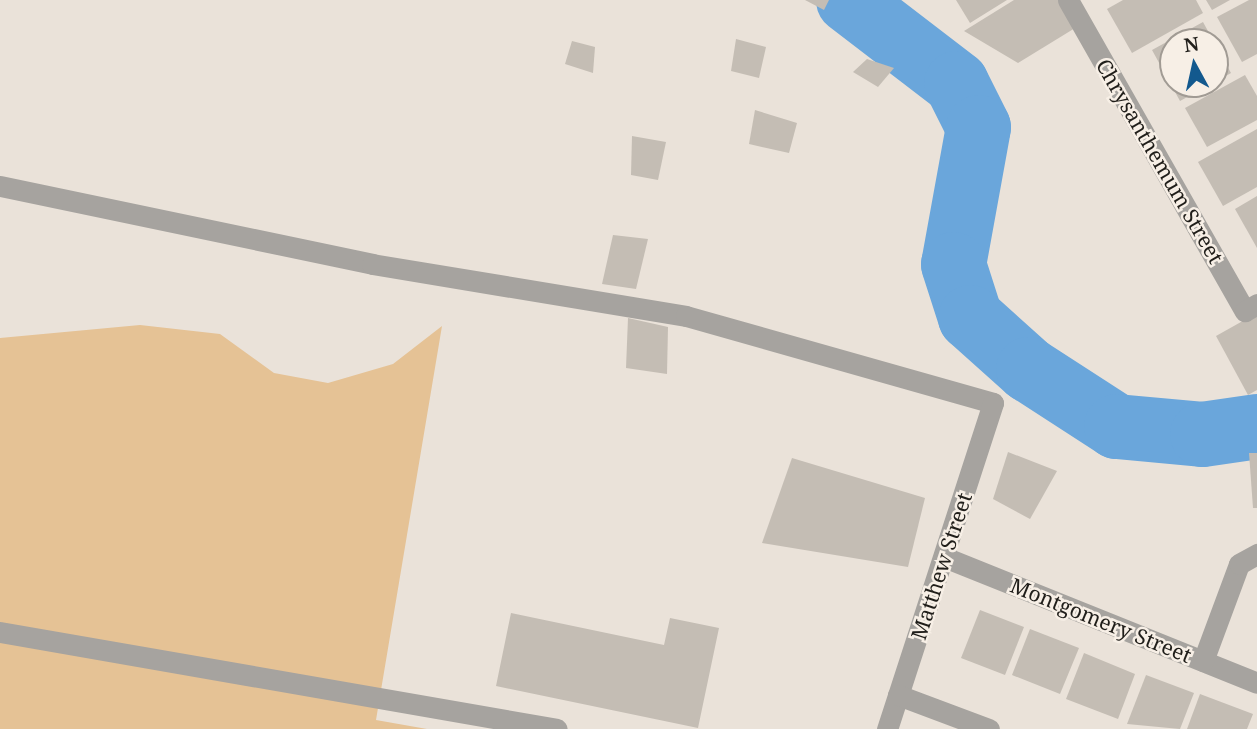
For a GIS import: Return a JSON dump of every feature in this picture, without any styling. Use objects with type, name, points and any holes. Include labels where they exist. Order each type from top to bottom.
[{"type":"street","name":"Chrysanthemum Street","points":[[1068,0],[1245,311],[1257,304]]},
{"type":"street","name":"Matthew Street","points":[[0,186],[372,264],[686,316],[993,403],[887,729]]},
{"type":"street","points":[[1203,661],[1239,564],[1257,554]]},
{"type":"street","name":"Montgomery Street","points":[[944,557],[1257,683]]},
{"type":"street","points":[[0,632],[557,729]]},
{"type":"street","points":[[898,695],[989,729]]},
{"type":"shaded area","points":[[140,325],[220,334],[274,373],[328,383],[393,364],[442,326],[376,720],[427,729],[0,729],[0,338]]},
{"type":"building","points":[[805,0],[829,0],[824,10]]},
{"type":"building","points":[[956,0],[1007,0],[970,23]]},
{"type":"building","points":[[1014,0],[1065,0],[1080,25],[1018,63],[964,31]]},
{"type":"building","points":[[1123,0],[1196,0],[1203,13],[1176,28],[1159,28],[1159,38],[1132,53],[1107,9]]},
{"type":"building","points":[[1206,0],[1230,0],[1212,10]]},
{"type":"building","points":[[1249,0],[1257,0],[1257,54],[1242,62],[1229,39],[1229,28],[1223,28],[1217,17]]},
{"type":"building","points":[[1203,22],[1206,28],[1192,28]]},
{"type":"building","points":[[736,39],[766,47],[759,78],[731,71]]},
{"type":"building","points":[[572,41],[595,47],[593,73],[565,64]]},
{"type":"building","points":[[1159,46],[1159,63],[1152,50]]},
{"type":"building","points":[[867,59],[894,68],[878,87],[853,72]]},
{"type":"building","points":[[1245,75],[1257,96],[1257,120],[1207,147],[1185,108],[1203,98],[1229,98],[1229,84]]},
{"type":"building","points":[[755,110],[797,123],[789,153],[749,144]]},
{"type":"building","points":[[1257,129],[1257,187],[1223,206],[1198,162]]},
{"type":"building","points":[[632,136],[666,142],[658,180],[631,175]]},
{"type":"building","points":[[1257,196],[1257,248],[1235,209]]},
{"type":"building","points":[[613,235],[648,239],[636,289],[602,284]]},
{"type":"building","points":[[1257,313],[1257,390],[1248,395],[1216,336]]},
{"type":"building","points":[[628,318],[668,327],[667,374],[626,368]]},
{"type":"building","points":[[1008,452],[1057,471],[1030,519],[993,499]]},
{"type":"building","points":[[1249,453],[1257,453],[1257,508],[1253,508]]},
{"type":"building","points":[[792,458],[925,498],[908,567],[762,543]]},
{"type":"building","points":[[980,610],[1024,627],[1005,675],[961,658]]},
{"type":"building","points":[[511,613],[664,645],[670,618],[719,628],[698,728],[496,686]]},
{"type":"building","points":[[1030,629],[1079,648],[1060,694],[1012,675]]},
{"type":"building","points":[[1084,653],[1135,674],[1118,719],[1066,699]]},
{"type":"building","points":[[1146,675],[1194,693],[1180,729],[1127,724]]},
{"type":"building","points":[[1200,694],[1253,714],[1247,729],[1187,729]]},
{"type":"waterway","points":[[848,0],[956,83],[978,127],[953,264],[970,317],[1028,369],[1116,426],[1202,434],[1257,426]]}]
